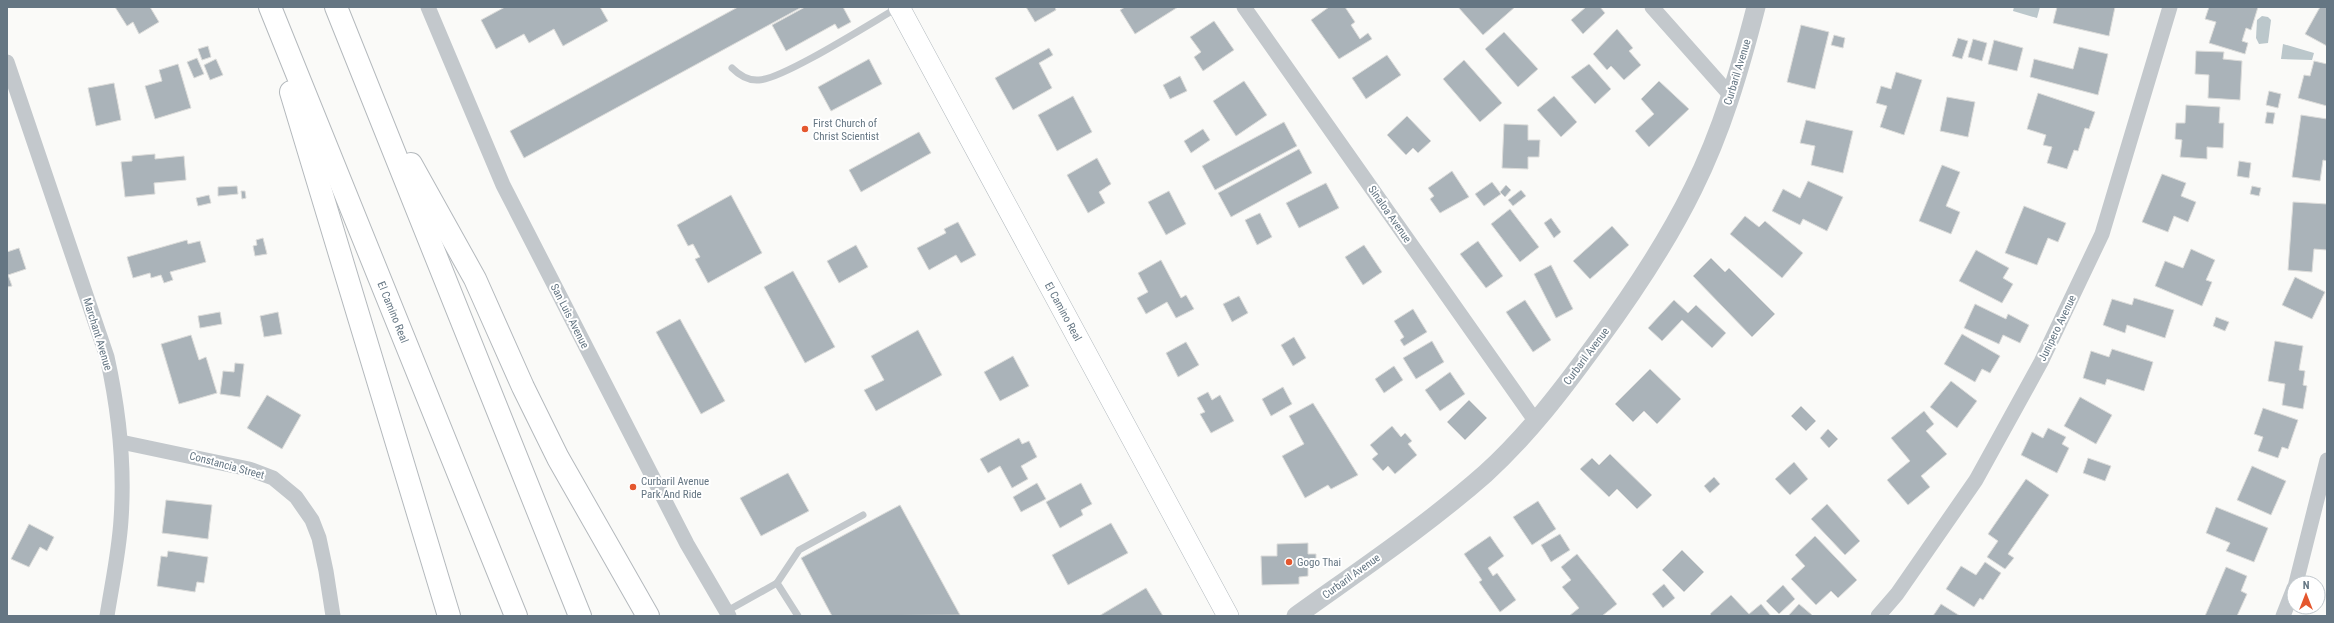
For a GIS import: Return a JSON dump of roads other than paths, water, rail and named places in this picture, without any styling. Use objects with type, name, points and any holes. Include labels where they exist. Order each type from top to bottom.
[{"type":"highway","points":[[266,7],[449,616]]},
{"type":"highway","name":"El Camino Real","points":[[270,7],[516,616]]},
{"type":"highway","points":[[336,7],[580,616]]},
{"type":"highway","points":[[365,80],[475,279],[523,387],[558,458],[648,616]]},
{"type":"main road","name":"El Camino Real","points":[[899,7],[1228,616]]},
{"type":"street","name":"San Luis Avenue","points":[[428,7],[503,185],[687,544],[728,614]]},
{"type":"street","name":"Sinaloa Avenue","points":[[1244,7],[1536,422]]},
{"type":"street","points":[[1652,7],[1731,96]]},
{"type":"street","name":"Curbaril Avenue","points":[[1296,616],[1369,564],[1479,478],[1536,422],[1591,351],[1648,270],[1694,188],[1731,96],[1756,7]]},
{"type":"street","name":"Junipero Avenue","points":[[1878,616],[1898,594],[1976,480],[2041,362],[2102,234],[2170,7]]},
{"type":"street","name":"Marchant Avenue","points":[[7,62],[107,357],[116,398],[121,442],[121,520],[107,616]]},
{"type":"street","name":"Constancia Street","points":[[121,442],[249,469],[273,478],[296,497],[312,520],[319,538],[324,558],[333,616]]},
{"type":"street","points":[[2298,575],[2327,460]]},
{"type":"lane","points":[[732,68],[748,79],[766,79],[791,68],[899,7]]},
{"type":"lane","points":[[728,614],[777,583],[799,550],[863,515]]},
{"type":"lane","points":[[777,583],[798,616]]},
{"type":"place","name":"First Church of Christ Scientist","points":[[805,129]]},
{"type":"place","name":"Curbaril Avenue Park And Ride","points":[[633,487]]},
{"type":"place","name":"Gogo Thai","points":[[1289,562]]}]
